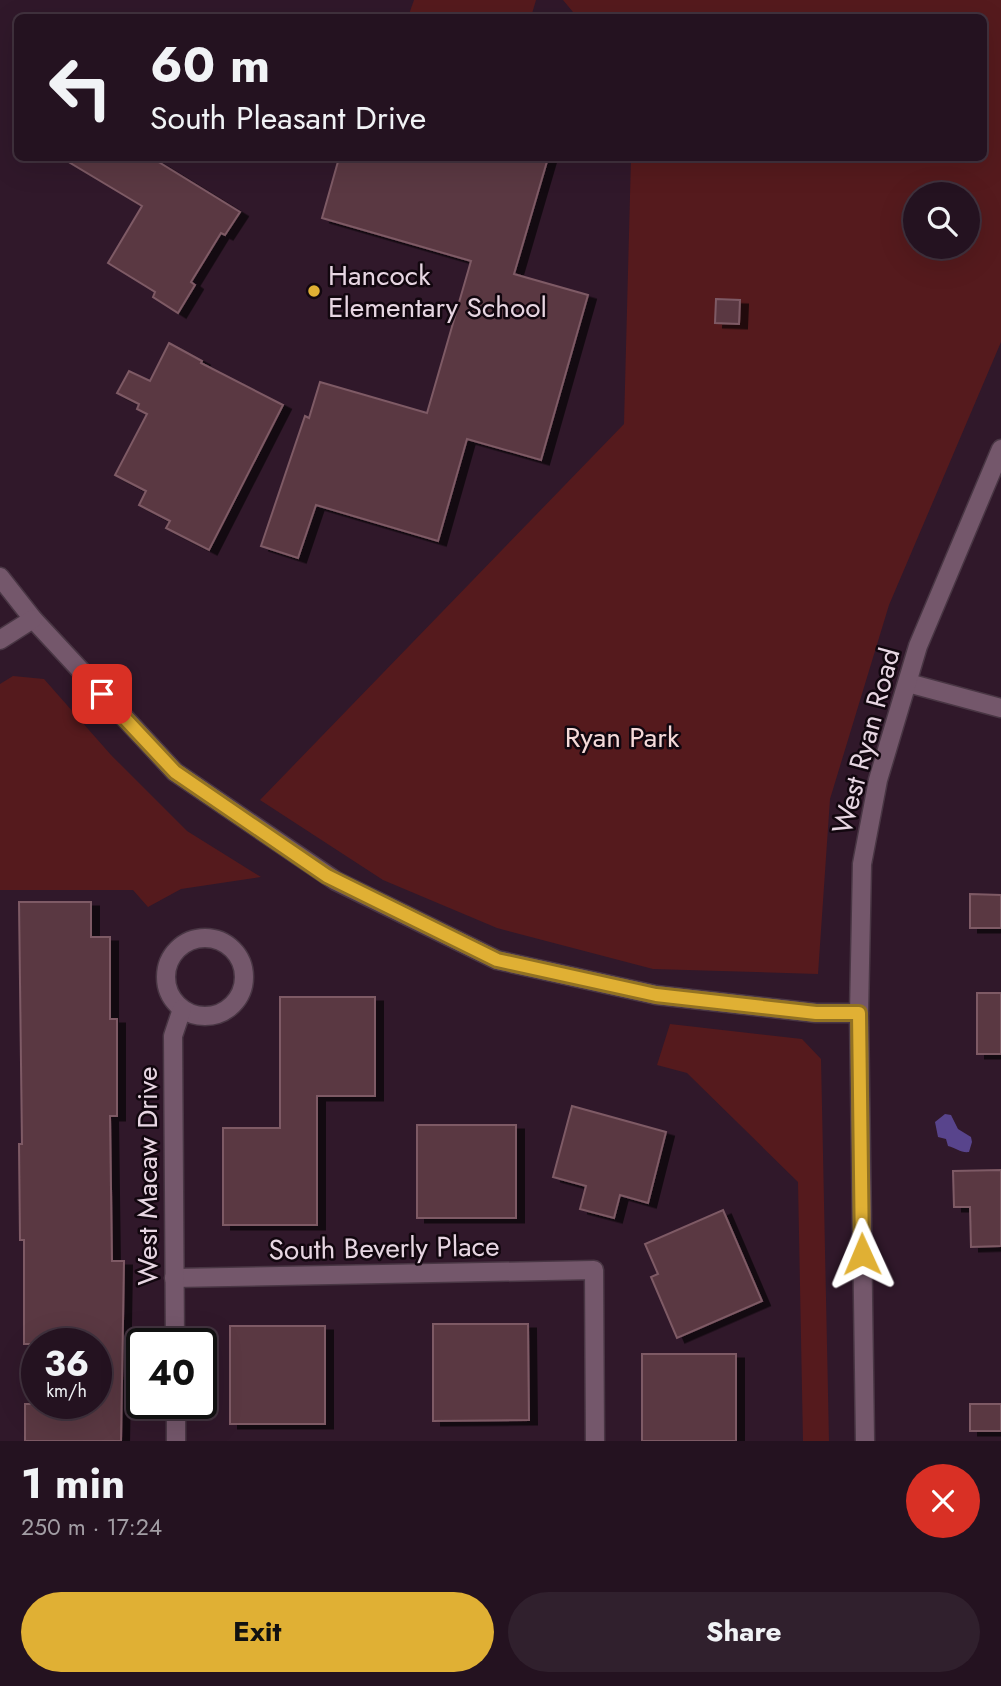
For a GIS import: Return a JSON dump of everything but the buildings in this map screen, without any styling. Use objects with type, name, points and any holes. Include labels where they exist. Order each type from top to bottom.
[{"type":"street","name":"West Ryan Road","points":[[865,1441],[859,1013],[862,864],[878,780],[918,646],[1001,449]]},
{"type":"street","points":[[0,577],[33,619],[180,776],[327,876],[497,960],[656,995],[816,1013],[859,1013]]},
{"type":"street","points":[[0,640],[33,619]]},
{"type":"street","points":[[908,682],[1001,708]]},
{"type":"street","points":[[199,939],[213,939],[226,945],[237,955],[242,968],[243,982],[239,996],[230,1007],[217,1014],[203,1016],[182,1009],[169,993],[166,979],[167,965],[174,952],[185,943],[199,939]]},
{"type":"street","name":"West Macaw Drive","points":[[175,1328],[173,1036],[182,1009]]},
{"type":"street","name":"South Beverly Place","points":[[174,1279],[594,1270],[595,1441]]},
{"type":"street","points":[[176,1419],[176,1441]]},
{"type":"green space","points":[[414,0],[536,0],[532,14],[409,14]]},
{"type":"green space","name":"Ryan Park","points":[[563,0],[1001,0],[1001,342],[889,605],[830,799],[818,974],[653,969],[497,928],[383,880],[260,800],[624,424],[631,161],[987,161],[987,14],[575,14]]},
{"type":"green space","points":[[13,676],[44,679],[111,755],[187,831],[261,877],[181,889],[148,907],[133,890],[0,890],[0,684]]},
{"type":"green space","points":[[670,1024],[802,1039],[821,1059],[829,1441],[803,1441],[798,1182],[687,1073],[657,1065]]},
{"type":"shaded area","points":[[945,1114],[951,1115],[958,1129],[971,1137],[969,1152],[948,1146],[946,1139],[938,1137],[935,1122]]},
{"type":"place","name":"Hancock Elementary School","points":[[314,291]]},
{"type":"route","points":[[102,694],[175,772],[327,876],[497,960],[656,995],[816,1013],[859,1013],[862,1254]]}]
